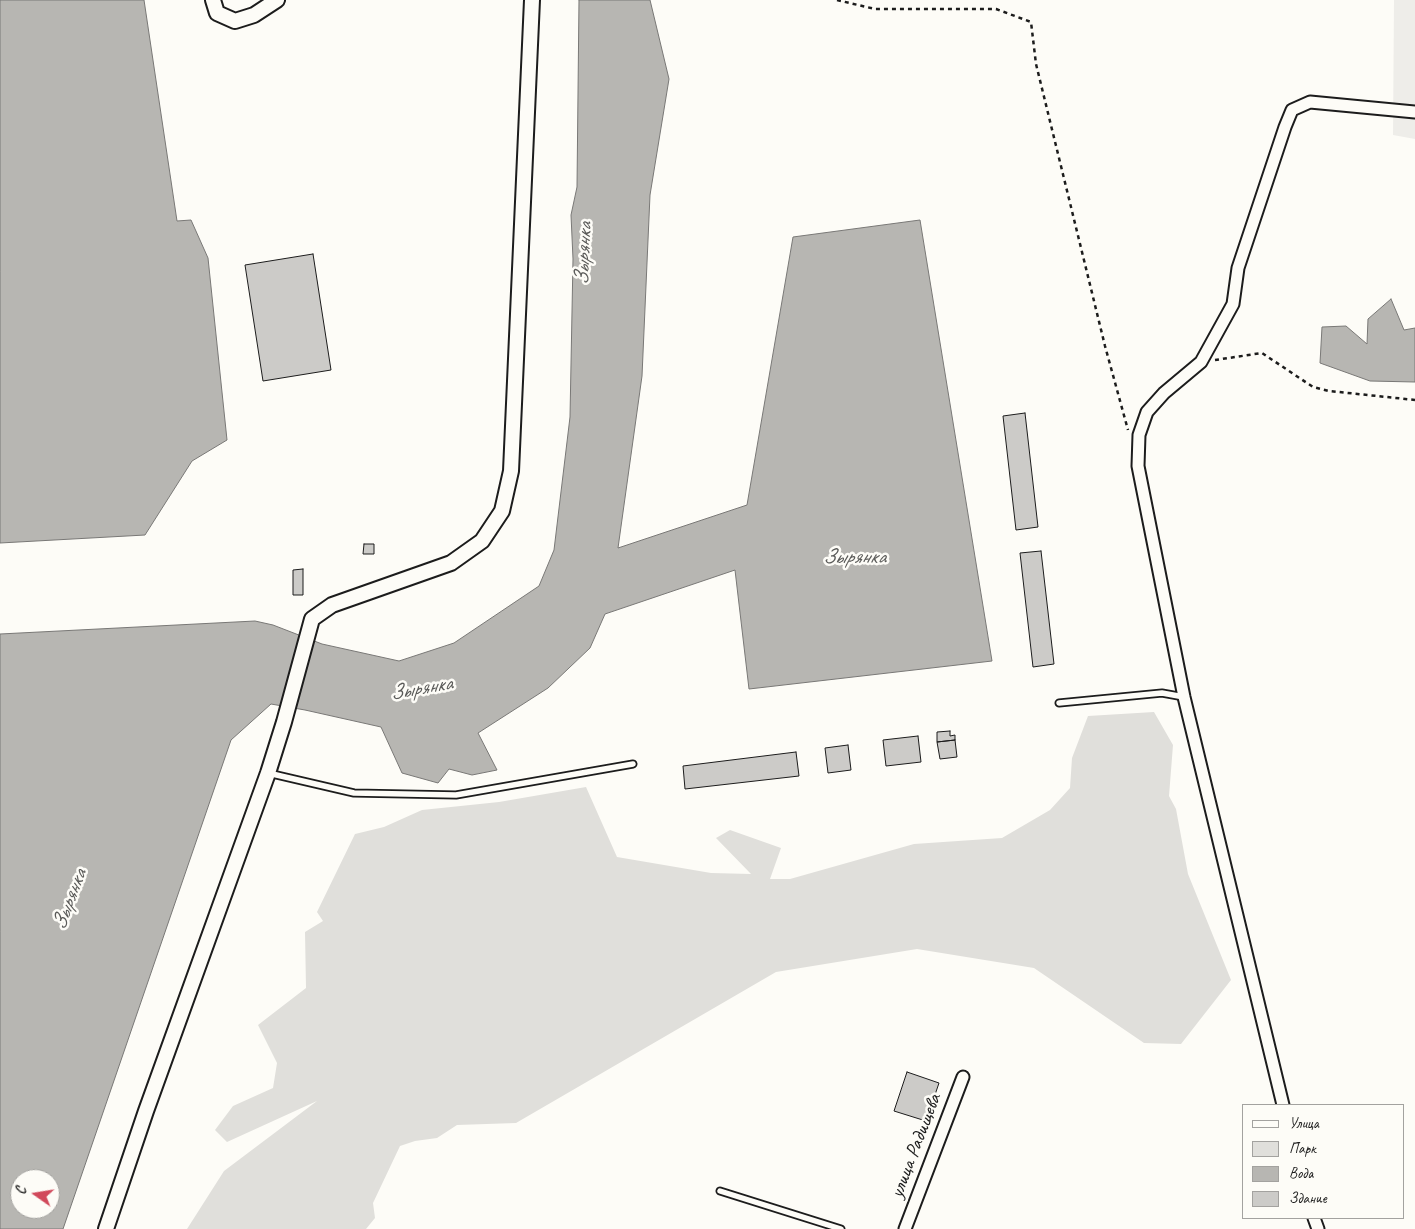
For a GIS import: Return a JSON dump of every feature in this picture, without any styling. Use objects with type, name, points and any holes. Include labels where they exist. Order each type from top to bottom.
[{"type":"street","points":[[213,0],[217,13],[235,20],[254,16],[277,0]]},
{"type":"street","points":[[106,1229],[146,1111],[268,773],[312,619],[332,605],[450,563],[482,541],[502,511],[511,471],[532,0]]},
{"type":"street","points":[[1283,1104],[1184,696],[1138,466],[1139,435],[1147,412],[1164,393],[1201,362],[1233,304],[1238,268],[1284,127],[1292,110],[1310,102],[1415,112]]},
{"type":"street","name":"улица Радищева","points":[[905,1229],[963,1077]]},
{"type":"lane","points":[[1059,703],[1162,693],[1184,696]]},
{"type":"lane","points":[[268,773],[354,793],[456,795],[633,764]]},
{"type":"lane","points":[[720,1191],[840,1229]]},
{"type":"path","points":[[837,0],[875,9],[996,9],[1031,22],[1036,64],[1105,346],[1130,438]]},
{"type":"path","points":[[1201,362],[1262,353],[1313,387],[1329,392],[1415,400]]},
{"type":"shaded area","points":[[1394,0],[1415,0],[1415,139],[1393,135]]},
{"type":"green space","points":[[1154,712],[1173,745],[1169,796],[1176,809],[1188,874],[1231,980],[1181,1044],[1144,1043],[1034,968],[917,949],[776,972],[516,1123],[457,1125],[437,1138],[415,1141],[400,1146],[373,1203],[375,1218],[366,1229],[187,1229],[224,1171],[317,1101],[227,1142],[215,1130],[233,1106],[273,1088],[277,1063],[258,1025],[306,988],[305,932],[323,921],[317,912],[355,834],[384,827],[422,810],[499,802],[586,787],[617,857],[711,873],[751,874],[716,838],[730,830],[781,848],[770,879],[790,879],[914,844],[1002,838],[1050,810],[1070,788],[1072,758],[1088,716]]},
{"type":"water","points":[[0,0],[144,0],[177,221],[191,220],[208,258],[227,440],[192,461],[145,535],[0,543]]},
{"type":"water","name":"Зырянка","points":[[579,0],[650,0],[669,79],[650,195],[642,376],[618,548],[747,505],[793,237],[920,220],[992,661],[749,689],[735,570],[605,614],[590,648],[548,688],[478,733],[497,770],[472,775],[449,769],[438,783],[402,773],[381,727],[271,704],[231,740],[63,1229],[0,1229],[0,634],[255,621],[273,625],[322,644],[399,661],[454,643],[539,586],[554,550],[570,417],[573,259],[571,215],[577,187]]},
{"type":"water","points":[[1391,299],[1404,330],[1415,328],[1415,382],[1370,381],[1320,363],[1322,327],[1346,326],[1367,344],[1368,319]]},
{"type":"building","points":[[313,254],[331,370],[263,381],[245,265]]},
{"type":"building","points":[[1025,413],[1038,527],[1016,530],[1003,416]]},
{"type":"building","points":[[364,544],[374,544],[374,554],[363,554]]},
{"type":"building","points":[[1041,551],[1054,664],[1033,667],[1020,553]]},
{"type":"building","points":[[303,569],[303,595],[293,595],[293,570]]},
{"type":"building","points":[[950,731],[950,736],[955,735],[955,740],[937,742],[937,732]]},
{"type":"building","points":[[918,736],[921,762],[886,766],[883,740]]},
{"type":"building","points":[[955,740],[957,757],[940,759],[937,742]]},
{"type":"building","points":[[848,745],[851,770],[828,773],[825,748]]},
{"type":"building","points":[[796,752],[799,776],[685,789],[683,766]]},
{"type":"building","points":[[907,1072],[939,1083],[926,1121],[894,1111]]}]
